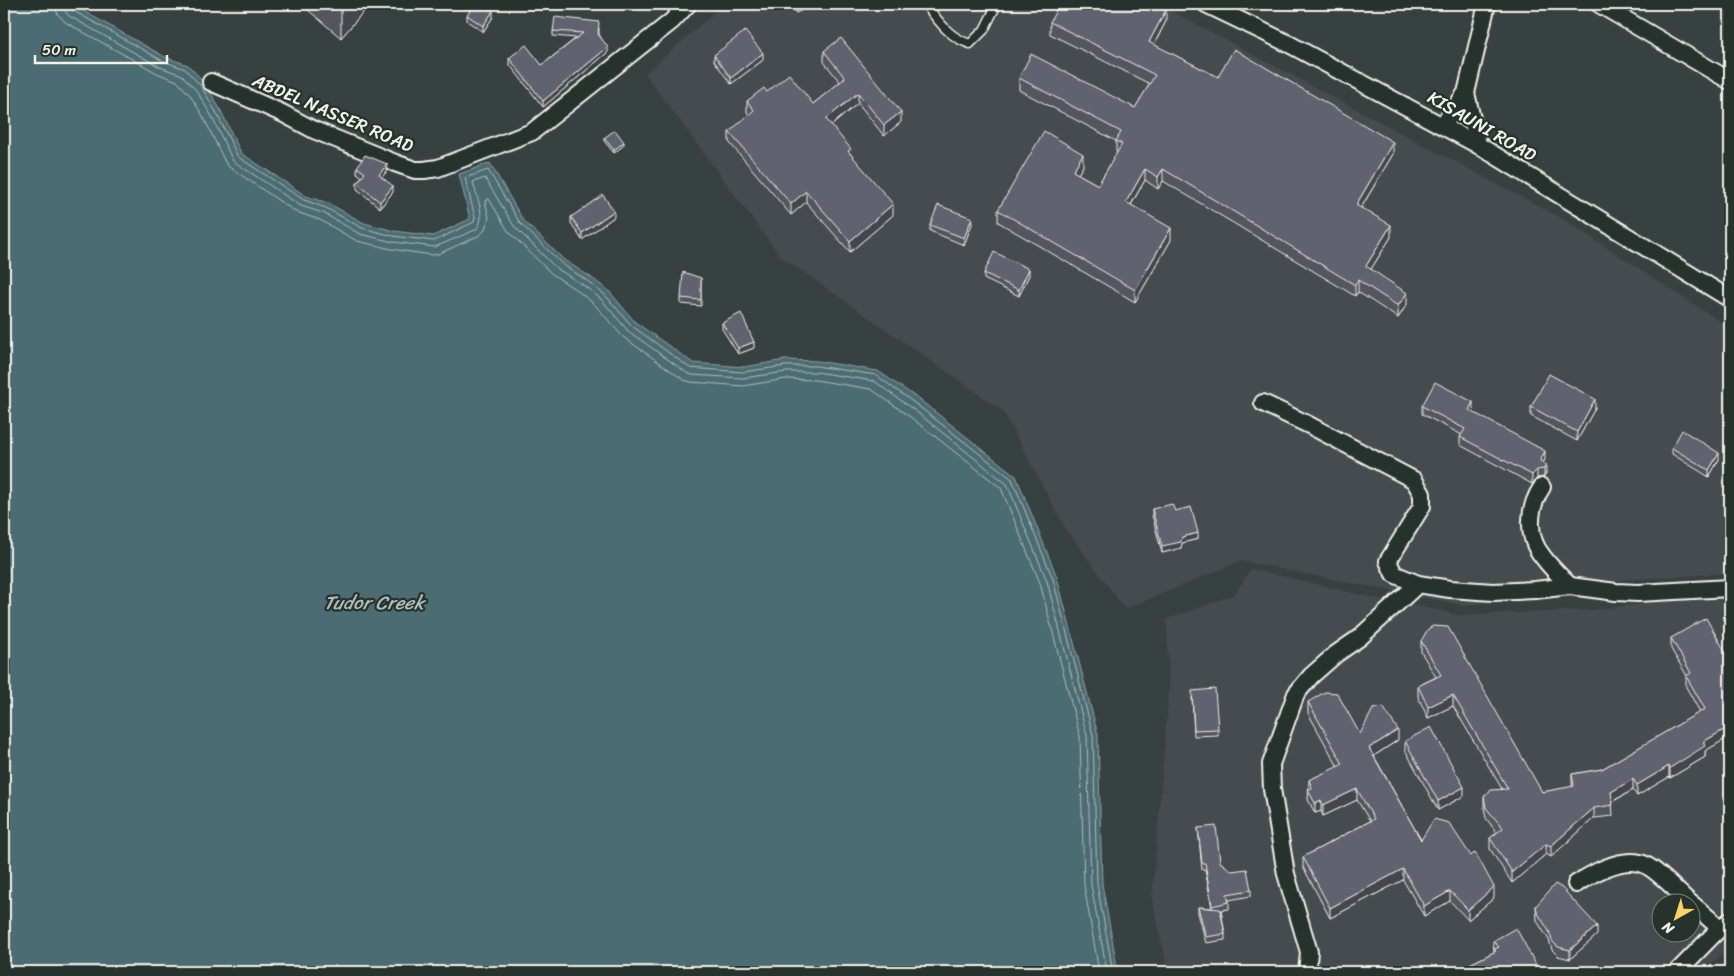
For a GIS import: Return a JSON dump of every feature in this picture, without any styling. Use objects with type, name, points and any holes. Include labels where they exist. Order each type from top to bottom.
[{"type":"street","name":"ABDEL NASSER ROAD","points":[[211,82],[282,113],[314,130],[410,169],[438,168],[532,132],[672,21],[688,4]]},
{"type":"street","name":"KISAUNI ROAD","points":[[1206,4],[1289,44],[1478,144],[1730,299]]},
{"type":"street","points":[[1443,125],[1466,94],[1487,4]]},
{"type":"street","points":[[1599,4],[1730,81]]},
{"type":"street","points":[[1466,94],[1478,144]]},
{"type":"street","points":[[1263,403],[1310,425],[1414,480],[1422,494],[1422,506],[1388,561],[1394,574],[1418,584],[1450,589],[1493,592],[1570,586],[1638,593],[1730,588]]},
{"type":"street","points":[[1542,487],[1532,506],[1530,518],[1532,532],[1541,556],[1570,586]]},
{"type":"street","points":[[1307,972],[1309,952],[1286,874],[1272,789],[1271,764],[1296,694],[1311,676],[1336,654],[1359,638],[1418,584]]},
{"type":"street","points":[[1576,884],[1601,869],[1640,862],[1652,869],[1680,894]]},
{"type":"street","points":[[1677,972],[1725,924],[1702,910]]},
{"type":"lane","points":[[925,4],[956,40],[970,44],[984,30],[997,4]]},
{"type":"shaded area","points":[[724,4],[1158,4],[1565,220],[1730,328],[1730,573],[1593,582],[1466,606],[1241,561],[1125,609],[1065,528],[1003,411],[780,256],[645,74]]},
{"type":"shaded area","points":[[1251,569],[1457,615],[1591,610],[1697,597],[1730,597],[1730,947],[1702,972],[1168,972],[1152,898],[1169,687],[1167,619],[1234,595]]},
{"type":"water","name":"Tudor Creek","points":[[4,4],[71,4],[165,57],[188,65],[205,83],[241,153],[306,196],[328,203],[364,223],[394,231],[433,236],[470,219],[459,174],[490,163],[523,220],[564,260],[609,291],[635,322],[693,363],[744,367],[785,360],[817,361],[878,371],[920,400],[1016,476],[1057,577],[1098,735],[1102,884],[1118,972],[4,972]]},
{"type":"building","points":[[335,4],[345,4],[341,9]]},
{"type":"building","points":[[475,4],[484,4],[493,11],[483,26],[467,15]]},
{"type":"building","points":[[1059,4],[1073,4],[1087,11],[1091,4],[1154,4],[1166,10],[1149,42],[1218,77],[1234,49],[1393,142],[1356,205],[1391,225],[1366,266],[1407,293],[1398,306],[1358,280],[1355,285],[1163,169],[1158,177],[1145,169],[1126,202],[1171,228],[1135,290],[998,210],[1044,131],[1083,154],[1073,171],[1098,185],[1122,144],[1116,141],[1121,132],[1019,78],[1031,54],[1135,108],[1155,75],[1050,22]]},
{"type":"building","points":[[555,17],[599,22],[598,34],[608,47],[543,101],[509,58],[526,45],[542,65],[583,33],[553,31]]},
{"type":"building","points":[[745,31],[763,53],[731,78],[714,55]]},
{"type":"building","points":[[841,38],[901,112],[884,125],[858,93],[826,119],[851,149],[848,151],[893,204],[850,241],[806,191],[791,204],[729,132],[754,110],[747,101],[764,88],[767,92],[789,74],[813,104],[845,78],[824,51]]},
{"type":"building","points":[[615,130],[624,142],[614,150],[604,138]]},
{"type":"building","points":[[365,155],[387,164],[379,175],[393,186],[380,202],[357,183],[365,173],[357,167]]},
{"type":"building","points":[[603,195],[614,211],[582,233],[571,217]]},
{"type":"building","points":[[938,205],[972,218],[964,238],[930,225]]},
{"type":"building","points":[[994,252],[1029,269],[1019,290],[984,273]]},
{"type":"building","points":[[683,272],[701,278],[701,300],[681,298]]},
{"type":"building","points":[[741,313],[754,342],[738,348],[722,323]]},
{"type":"building","points":[[1549,374],[1595,399],[1577,432],[1531,407]]},
{"type":"building","points":[[1435,382],[1473,402],[1469,410],[1545,451],[1540,461],[1546,465],[1544,469],[1537,470],[1532,475],[1460,437],[1465,429],[1422,406]]},
{"type":"building","points":[[1682,430],[1719,453],[1709,470],[1672,448]]},
{"type":"building","points":[[1172,504],[1175,511],[1191,507],[1198,533],[1182,537],[1181,542],[1162,546],[1152,509]]},
{"type":"building","points":[[1706,618],[1730,660],[1730,734],[1727,728],[1703,742],[1705,746],[1670,768],[1669,766],[1637,785],[1633,779],[1611,792],[1613,805],[1594,808],[1551,846],[1546,844],[1512,872],[1490,838],[1503,828],[1486,808],[1484,796],[1491,790],[1508,789],[1453,695],[1428,707],[1418,686],[1441,675],[1421,641],[1428,629],[1433,626],[1448,627],[1542,792],[1574,786],[1572,774],[1602,769],[1705,709],[1686,676],[1691,673],[1671,638]]},
{"type":"building","points":[[1215,689],[1218,729],[1194,730],[1192,691]]},
{"type":"building","points":[[1325,692],[1337,693],[1360,734],[1373,709],[1383,707],[1398,730],[1369,748],[1421,840],[1434,819],[1449,823],[1471,856],[1475,852],[1494,887],[1468,910],[1450,891],[1424,906],[1403,869],[1330,908],[1303,857],[1374,819],[1357,789],[1323,805],[1321,800],[1315,803],[1308,790],[1312,788],[1309,780],[1343,764],[1308,702]]},
{"type":"building","points":[[1431,727],[1464,787],[1438,801],[1405,741]]},
{"type":"building","points":[[1216,826],[1220,862],[1232,871],[1247,869],[1251,890],[1227,894],[1229,902],[1212,906],[1205,863],[1202,863],[1198,828]]},
{"type":"building","points":[[1555,884],[1562,888],[1597,926],[1570,950],[1558,947],[1552,941],[1549,931],[1537,912],[1536,906]]},
{"type":"building","points":[[1198,907],[1220,909],[1225,934],[1206,937]]},
{"type":"building","points":[[1516,928],[1540,972],[1462,972],[1460,969],[1496,951],[1494,949],[1499,947],[1493,941]]}]
